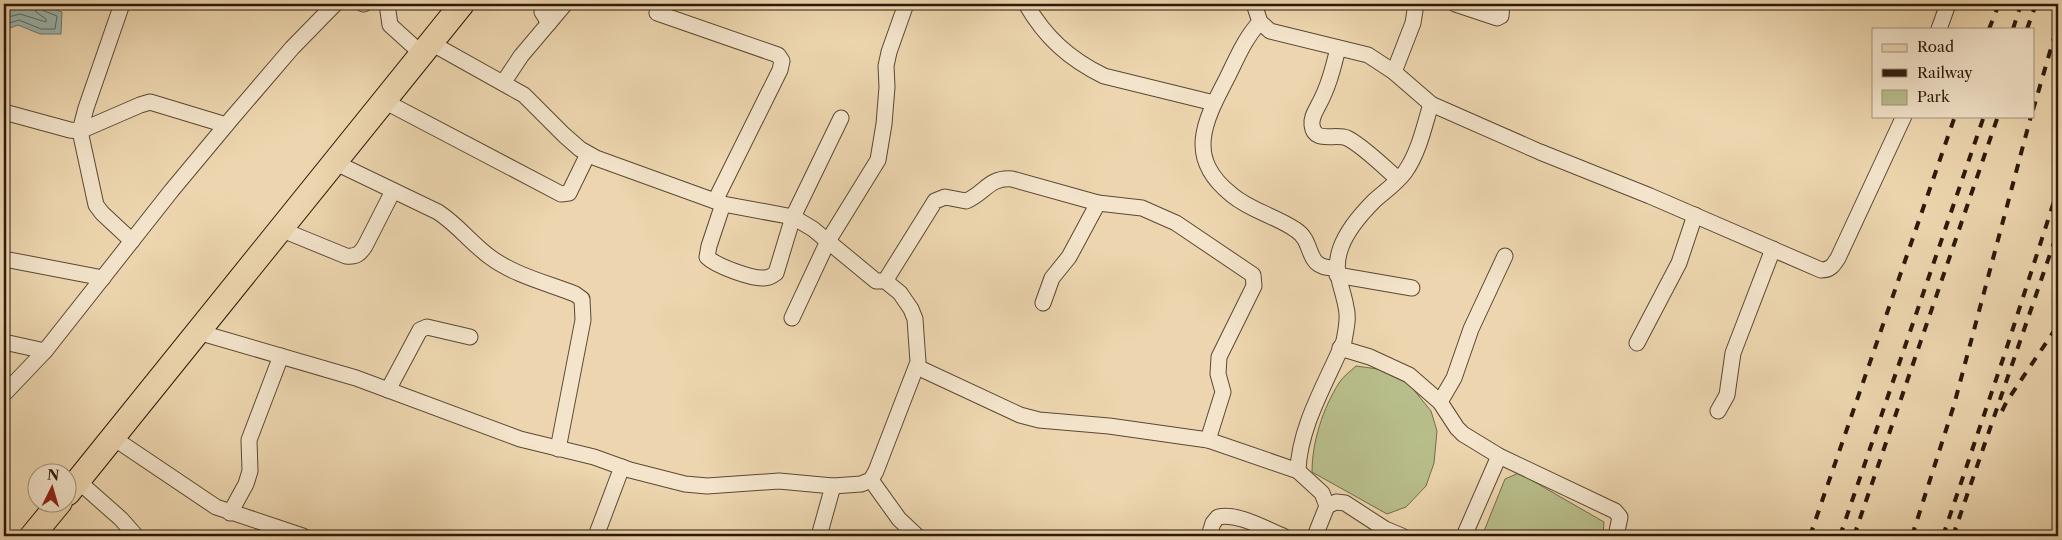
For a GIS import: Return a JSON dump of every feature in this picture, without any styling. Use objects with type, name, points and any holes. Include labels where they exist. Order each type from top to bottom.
[{"type":"main road","points":[[78,480],[462,4]]},
{"type":"main road","points":[[32,536],[52,512]]},
{"type":"street","points":[[122,4],[86,108],[80,131],[96,205],[132,241]]},
{"type":"street","points":[[4,394],[45,351],[132,241],[292,48],[335,4]]},
{"type":"street","points":[[198,332],[356,378],[520,439],[685,484],[707,486],[779,481],[833,486],[861,484],[871,480],[917,367],[913,314],[906,300],[888,281],[876,281],[813,229],[793,217],[719,203],[588,154],[564,135],[524,95],[503,83],[426,48],[390,25],[387,4]]},
{"type":"street","points":[[545,4],[542,12],[549,23]]},
{"type":"street","points":[[503,83],[521,56],[565,4]]},
{"type":"street","points":[[792,318],[828,241],[878,160],[884,124],[887,87],[886,66],[906,4]]},
{"type":"street","points":[[1026,4],[1043,31],[1054,44],[1078,63],[1093,71],[1104,76],[1214,103]]},
{"type":"street","points":[[1254,4],[1260,22],[1266,28],[1277,33],[1368,55],[1394,72],[1431,104],[1821,270],[1827,270],[1833,266],[1860,213],[1903,118]]},
{"type":"street","points":[[1394,72],[1413,23],[1416,4]]},
{"type":"street","points":[[1455,4],[1497,18],[1501,16],[1502,4]]},
{"type":"street","points":[[1939,28],[1948,4]]},
{"type":"street","points":[[657,13],[778,55],[782,61],[780,70],[719,203],[708,246],[707,257],[713,263],[762,278],[776,273],[793,217],[841,118]]},
{"type":"street","points":[[1260,22],[1247,40],[1206,119],[1202,140],[1205,159],[1211,172],[1224,188],[1240,201],[1298,231],[1320,266],[1337,272],[1412,288]]},
{"type":"street","points":[[1338,48],[1327,88],[1314,114],[1312,127],[1316,134],[1321,137],[1339,136],[1353,142],[1398,179]]},
{"type":"street","points":[[384,101],[561,194],[569,193],[588,154]]},
{"type":"street","points":[[4,112],[80,131],[150,102],[226,126]]},
{"type":"street","points":[[1298,471],[1299,449],[1303,434],[1340,348],[1348,317],[1337,272],[1340,249],[1351,230],[1373,202],[1398,179],[1413,157],[1431,104]]},
{"type":"street","points":[[334,162],[438,212],[454,222],[477,246],[503,266],[575,294],[582,299],[582,320],[558,449]]},
{"type":"street","points":[[888,281],[929,208],[940,198],[945,197],[966,201],[993,182],[1005,178],[1012,178],[1098,203],[1142,208],[1176,223],[1253,276],[1254,286],[1219,357],[1218,374],[1223,392],[1208,440]]},
{"type":"street","points":[[280,229],[346,256],[354,257],[360,254],[365,246],[394,191]]},
{"type":"street","points":[[1043,303],[1052,278],[1069,256],[1098,203]]},
{"type":"street","points":[[1637,342],[1679,263],[1695,215]]},
{"type":"street","points":[[1718,412],[1727,395],[1733,353],[1773,249]]},
{"type":"street","points":[[1440,402],[1454,378],[1471,329],[1505,256]]},
{"type":"street","points":[[4,259],[103,278]]},
{"type":"street","points":[[388,390],[420,330],[427,327],[470,337]]},
{"type":"street","points":[[4,342],[45,351]]},
{"type":"street","points":[[1340,348],[1370,357],[1409,375],[1440,402],[1463,434],[1499,456],[1615,511],[1620,517],[1616,536]]},
{"type":"street","points":[[230,513],[246,484],[250,471],[248,440],[281,356]]},
{"type":"street","points":[[917,367],[1020,415],[1039,420],[1109,426],[1208,440],[1298,471],[1322,493],[1327,506],[1315,536]]},
{"type":"street","points":[[112,437],[216,507],[304,536]]},
{"type":"street","points":[[1464,536],[1499,456]]},
{"type":"street","points":[[596,536],[622,467]]},
{"type":"street","points":[[871,480],[899,519],[917,536]]},
{"type":"street","points":[[819,536],[833,486]]},
{"type":"street","points":[[78,491],[127,524],[136,536]]},
{"type":"street","points":[[1327,506],[1336,502],[1345,503],[1385,529],[1402,536]]},
{"type":"street","points":[[1209,536],[1213,523],[1218,517],[1226,516],[1243,520],[1283,536]]},
{"type":"green space","points":[[1356,366],[1378,369],[1409,384],[1431,411],[1437,431],[1434,463],[1426,486],[1406,507],[1387,514],[1312,472],[1316,437],[1323,414],[1341,380]]},
{"type":"green space","points":[[1519,473],[1604,522],[1603,536],[1482,536],[1505,479]]},
{"type":"water","points":[[4,4],[41,5],[62,12],[61,34],[40,34],[18,25],[4,30]]},
{"type":"railway","points":[[1989,28],[1999,4]]},
{"type":"railway","points":[[2013,28],[2021,4]]},
{"type":"railway","points":[[2027,28],[2036,4]]},
{"type":"railway","points":[[2034,107],[2058,24]]},
{"type":"railway","points":[[1810,536],[1954,118]]},
{"type":"railway","points":[[1840,536],[1983,118]]},
{"type":"railway","points":[[1854,536],[1997,118]]},
{"type":"railway","points":[[1912,536],[1954,405],[2030,118]]},
{"type":"railway","points":[[1943,536],[2058,189]]},
{"type":"railway","points":[[1953,536],[2058,231]]},
{"type":"railway","points":[[2002,411],[2058,325]]}]
